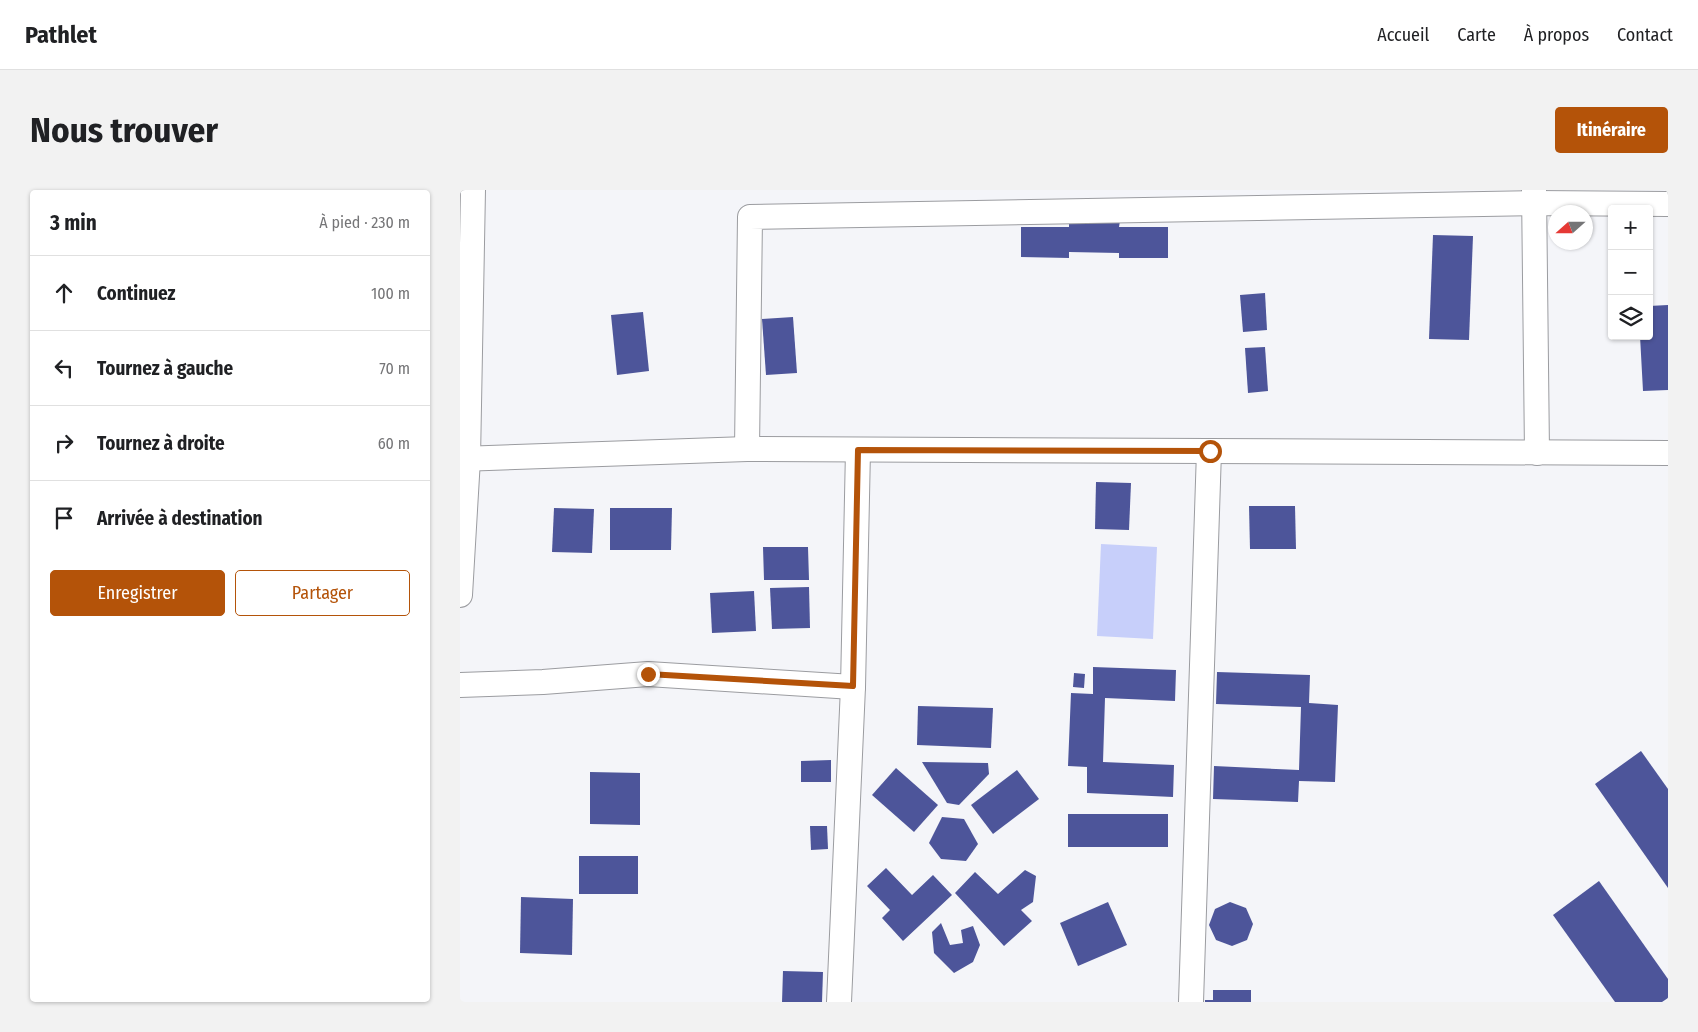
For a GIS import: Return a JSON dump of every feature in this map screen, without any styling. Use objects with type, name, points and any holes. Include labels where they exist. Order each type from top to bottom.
[{"type":"street","points":[[460,595],[473,190]]},
{"type":"street","points":[[747,449],[750,217],[1535,196],[1668,204]]},
{"type":"street","points":[[1535,196],[1537,453]]},
{"type":"street","points":[[464,459],[747,449],[1668,453]]},
{"type":"street","points":[[839,1002],[853,686],[858,450]]},
{"type":"street","points":[[1191,1002],[1210,451]]},
{"type":"street","points":[[460,685],[543,682],[648,674],[853,686]]},
{"type":"shaded area","points":[[1101,544],[1157,547],[1153,639],[1097,636]]},
{"type":"building","points":[[1069,221],[1120,221],[1119,227],[1168,227],[1168,258],[1119,258],[1119,253],[1069,252],[1069,258],[1021,257],[1021,227],[1069,227]]},
{"type":"building","points":[[1433,235],[1473,236],[1469,340],[1429,339]]},
{"type":"building","points":[[1265,293],[1267,330],[1243,332],[1240,295]]},
{"type":"building","points":[[1668,305],[1668,390],[1643,391],[1640,340],[1653,340],[1653,306]]},
{"type":"building","points":[[643,312],[649,371],[617,375],[611,315]]},
{"type":"building","points":[[793,317],[797,373],[766,375],[762,319]]},
{"type":"building","points":[[1265,347],[1268,391],[1248,393],[1245,348]]},
{"type":"building","points":[[1096,482],[1131,483],[1129,530],[1095,529]]},
{"type":"building","points":[[1249,506],[1295,506],[1296,549],[1250,549]]},
{"type":"building","points":[[554,508],[594,509],[592,553],[552,552]]},
{"type":"building","points":[[610,508],[672,508],[671,550],[610,550]]},
{"type":"building","points":[[763,547],[808,547],[809,580],[764,580]]},
{"type":"building","points":[[809,587],[810,628],[772,629],[770,588]]},
{"type":"building","points":[[754,591],[756,631],[712,633],[710,593]]},
{"type":"building","points":[[1093,667],[1176,670],[1175,701],[1105,698],[1103,762],[1174,765],[1173,797],[1087,793],[1087,767],[1068,766],[1071,693],[1093,694]]},
{"type":"building","points":[[1217,672],[1310,675],[1309,703],[1338,705],[1335,782],[1299,781],[1298,802],[1213,799],[1214,766],[1299,770],[1301,707],[1216,704]]},
{"type":"building","points":[[1074,673],[1085,674],[1084,688],[1073,687]]},
{"type":"building","points":[[918,706],[993,708],[991,748],[917,745]]},
{"type":"building","points":[[1641,751],[1668,789],[1668,888],[1595,784]]},
{"type":"building","points":[[831,760],[831,782],[801,782],[801,761]]},
{"type":"building","points":[[922,762],[988,763],[989,774],[959,805],[947,803]]},
{"type":"building","points":[[896,768],[938,805],[914,832],[872,795]]},
{"type":"building","points":[[1017,770],[1039,799],[993,834],[971,805]]},
{"type":"building","points":[[590,772],[640,773],[640,825],[590,824]]},
{"type":"building","points":[[1068,814],[1168,814],[1168,847],[1068,847]]},
{"type":"building","points":[[942,817],[964,819],[978,844],[966,861],[941,859],[929,843]]},
{"type":"building","points":[[810,826],[827,826],[828,849],[811,850]]},
{"type":"building","points":[[579,856],[638,856],[638,894],[579,894]]},
{"type":"building","points":[[886,868],[912,895],[933,875],[952,895],[903,941],[882,918],[890,910],[867,886]]},
{"type":"building","points":[[1025,870],[1036,876],[1033,902],[1021,910],[1032,921],[1004,946],[955,893],[975,872],[998,894]]},
{"type":"building","points":[[1599,881],[1668,979],[1668,998],[1662,1002],[1615,1002],[1553,915]]},
{"type":"building","points":[[521,897],[573,899],[572,955],[520,953]]},
{"type":"building","points":[[1108,902],[1127,945],[1078,966],[1060,923]]},
{"type":"building","points":[[1230,902],[1246,908],[1253,924],[1247,940],[1232,946],[1216,940],[1209,925],[1215,909]]},
{"type":"building","points":[[941,923],[950,945],[963,943],[961,930],[973,926],[980,945],[973,962],[954,973],[934,953],[932,932]]},
{"type":"building","points":[[783,971],[823,972],[822,1002],[782,1002]]},
{"type":"building","points":[[1213,990],[1251,990],[1251,1002],[1205,1002],[1205,1000],[1213,1000]]},
{"type":"route","points":[[648,674],[853,686],[858,450],[1210,451]]}]
